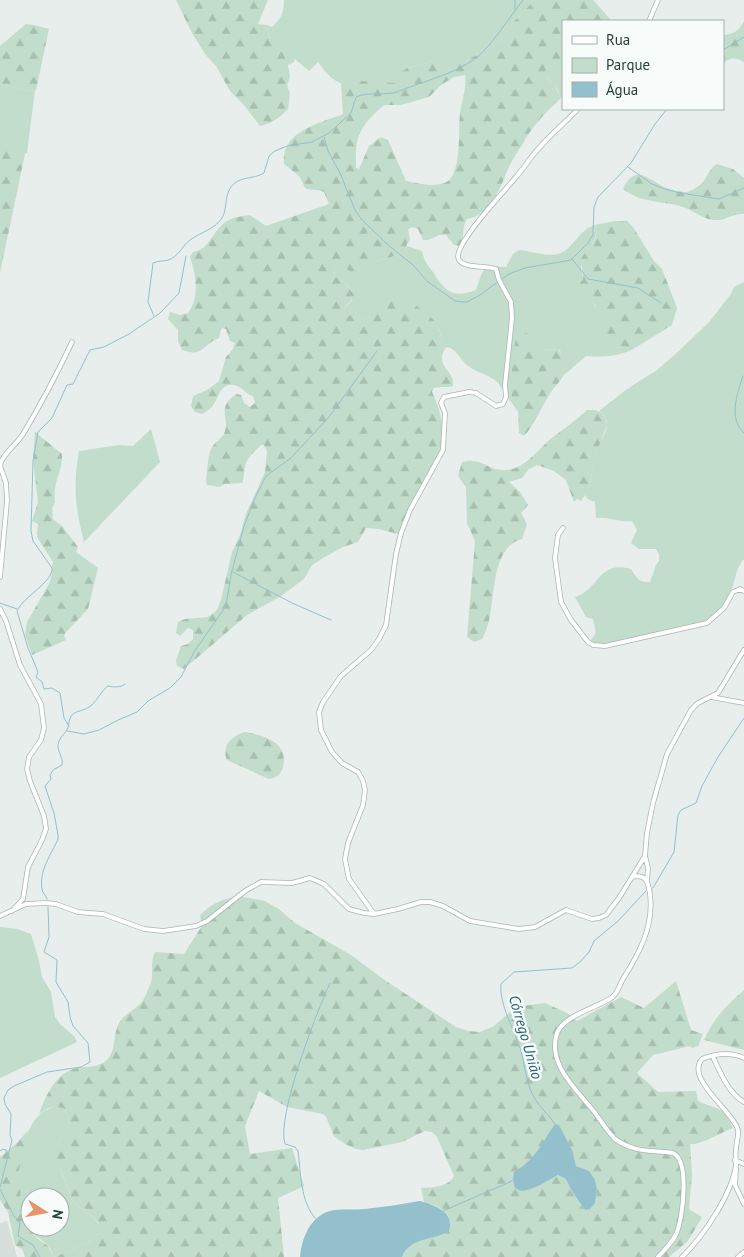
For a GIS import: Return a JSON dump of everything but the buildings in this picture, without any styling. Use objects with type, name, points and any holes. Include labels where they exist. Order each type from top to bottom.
[{"type":"street","points":[[649,20],[658,0]]},
{"type":"street","points":[[374,914],[349,879],[345,859],[348,843],[363,805],[363,781],[358,772],[342,763],[332,752],[321,730],[319,712],[323,702],[341,676],[371,650],[386,625],[396,554],[401,533],[410,510],[443,450],[445,413],[441,403],[444,397],[469,392],[496,406],[503,404],[506,397],[512,318],[511,302],[499,280],[496,269],[489,266],[475,266],[462,263],[458,255],[460,248],[480,219],[517,177],[539,147],[577,110]]},
{"type":"street","points":[[0,577],[7,501],[6,483],[0,466],[1,462],[22,435],[40,405],[72,342]]},
{"type":"street","points":[[563,528],[558,535],[555,558],[561,602],[571,620],[588,642],[593,645],[605,646],[707,623],[724,608],[733,592],[740,589],[744,592]]},
{"type":"street","points":[[0,609],[6,621],[20,665],[40,704],[44,728],[40,740],[27,763],[28,774],[44,816],[46,829],[28,867],[23,899],[10,913]]},
{"type":"street","points":[[658,1257],[674,1239],[679,1224],[683,1195],[680,1160],[673,1153],[637,1150],[615,1139],[570,1083],[562,1070],[555,1051],[557,1033],[562,1025],[571,1018],[614,996],[644,941],[650,923],[651,907],[645,847],[667,754],[691,710],[698,703],[718,693],[744,650]]},
{"type":"street","points":[[711,697],[744,703]]},
{"type":"street","points":[[0,916],[26,904],[51,903],[78,912],[103,914],[144,929],[163,931],[196,926],[206,921],[245,891],[261,882],[292,883],[310,878],[324,884],[349,909],[374,914],[421,902],[430,902],[443,906],[470,921],[520,929],[529,928],[566,910],[592,919],[606,915],[645,856]]},
{"type":"street","points":[[632,877],[642,876],[647,881]]},
{"type":"street","points":[[744,1058],[737,1054],[730,1054],[702,1059],[698,1067],[698,1072],[717,1103],[730,1115],[738,1131],[735,1185],[744,1204]]},
{"type":"street","points":[[714,1057],[719,1070],[734,1094],[744,1102]]},
{"type":"street","points":[[736,1162],[744,1164]]},
{"type":"street","points":[[682,1257],[712,1220],[729,1186],[736,1162]]},
{"type":"street","points":[[738,1257],[744,1252]]},
{"type":"shaded area","points":[[7,1221],[17,1257],[0,1257],[0,1223]]},
{"type":"green space","points":[[176,0],[268,0],[258,24],[267,25],[269,37],[295,58],[294,62],[288,65],[290,77],[287,85],[290,94],[288,109],[282,115],[276,120],[260,126],[244,105],[230,91],[216,66],[205,54],[192,33]]},
{"type":"green space","points":[[284,0],[534,0],[499,41],[466,61],[434,61],[407,68],[396,83],[360,82],[344,84],[327,74],[318,62],[309,71],[269,37],[267,25],[272,27],[280,18],[283,12]]},
{"type":"green space","points":[[534,0],[593,0],[611,20],[562,20],[562,66],[545,68],[547,78],[555,86],[561,98],[530,132],[512,161],[491,204],[475,217],[467,219],[464,225],[461,246],[454,245],[446,235],[423,240],[418,229],[412,227],[408,229],[410,240],[405,251],[398,255],[377,261],[362,272],[351,272],[337,265],[334,269],[335,276],[344,282],[355,295],[343,310],[343,314],[368,319],[383,302],[389,299],[397,299],[419,307],[431,317],[438,328],[446,347],[442,359],[443,364],[451,375],[453,386],[433,388],[432,392],[441,416],[443,442],[440,458],[431,477],[400,533],[366,528],[358,542],[343,547],[312,565],[304,579],[281,596],[247,615],[184,669],[177,666],[176,660],[181,646],[188,644],[193,639],[193,630],[188,628],[180,636],[176,633],[178,622],[185,619],[208,617],[216,611],[221,600],[232,552],[240,535],[246,514],[265,472],[267,451],[264,445],[261,445],[249,458],[245,466],[242,483],[224,484],[220,487],[207,485],[210,451],[224,434],[226,428],[226,404],[236,394],[241,395],[244,403],[250,407],[255,403],[253,396],[236,385],[229,385],[222,389],[212,407],[202,414],[195,412],[191,406],[193,396],[207,390],[219,381],[226,357],[233,349],[235,343],[230,341],[226,329],[223,328],[219,338],[199,351],[189,352],[182,350],[178,341],[178,330],[168,319],[170,312],[180,315],[188,313],[192,307],[196,286],[190,257],[193,252],[208,243],[222,225],[232,219],[250,215],[266,226],[329,204],[324,192],[305,188],[300,177],[284,164],[285,153],[288,144],[303,130],[343,114],[341,83],[347,84],[362,81],[396,83],[401,72],[407,68],[434,61],[466,61],[499,41]],"holes":[[[465,75],[465,89],[460,113],[456,168],[448,181],[438,185],[406,181],[388,140],[381,137],[369,146],[359,169],[356,168],[356,147],[360,132],[369,119],[384,105],[401,105],[429,97],[441,85],[454,77]]]},
{"type":"green space","points":[[744,21],[744,62],[733,59],[724,63],[724,35],[730,34],[740,27]]},
{"type":"green space","points":[[26,24],[49,29],[36,90],[30,91],[0,84],[0,46]]},
{"type":"green space","points":[[562,66],[561,98],[557,89],[546,75],[545,68]]},
{"type":"green space","points":[[0,84],[30,91],[35,90],[27,153],[24,154],[0,143]]},
{"type":"green space","points":[[0,143],[25,154],[0,273]]},
{"type":"green space","points":[[717,164],[733,169],[744,178],[744,214],[718,220],[710,219],[686,208],[638,197],[623,189],[632,177],[642,175],[666,188],[688,192],[699,186],[710,170]]},
{"type":"green space","points":[[627,221],[633,227],[654,261],[662,269],[677,308],[672,325],[635,348],[626,348],[618,345],[608,335],[595,305],[578,289],[583,279],[581,259],[595,240],[595,225]]},
{"type":"green space","points":[[595,225],[594,242],[583,260],[581,266],[583,279],[579,284],[583,292],[593,302],[613,340],[625,347],[635,348],[611,356],[586,356],[564,375],[565,370],[560,350],[540,349],[529,334],[513,371],[512,403],[496,381],[465,364],[456,352],[445,347],[439,329],[373,315],[368,319],[342,315],[343,310],[352,300],[352,291],[335,276],[334,269],[336,265],[371,265],[377,261],[398,255],[405,251],[407,246],[422,251],[426,262],[441,284],[450,292],[468,293],[476,290],[482,273],[485,270],[492,267],[506,267],[513,254],[519,250],[543,254],[558,254],[568,248],[589,227]]},
{"type":"green space","points":[[744,282],[744,559],[741,562],[727,598],[708,621],[605,645],[595,645],[589,642],[596,633],[593,619],[586,617],[575,597],[590,588],[605,572],[612,568],[631,569],[640,580],[650,582],[659,561],[659,554],[656,549],[639,549],[631,543],[637,530],[632,521],[596,518],[595,502],[585,496],[590,483],[597,449],[607,427],[606,418],[599,411],[627,389],[657,370],[680,350],[710,321],[731,294],[734,287]]},
{"type":"green space","points":[[523,332],[529,334],[541,349],[559,350],[565,367],[562,378],[551,392],[532,426],[524,436],[519,433],[518,412],[512,403],[512,358],[517,334]]},
{"type":"green space","points":[[587,410],[595,410],[602,413],[607,425],[596,453],[589,489],[581,501],[577,499],[574,502],[566,480],[554,471],[537,465],[528,470],[522,478],[509,482],[520,492],[528,505],[521,513],[527,524],[522,539],[510,545],[503,555],[494,583],[487,628],[482,639],[474,642],[467,637],[475,541],[467,523],[466,487],[458,476],[462,462],[480,462],[500,470],[520,466]]},
{"type":"green space","points":[[151,429],[160,462],[84,542],[76,497],[79,451],[119,445],[133,446]]},
{"type":"green space","points":[[35,432],[62,454],[54,495],[55,502],[52,509],[53,519],[62,526],[78,547],[76,552],[98,568],[88,609],[66,632],[64,636],[66,640],[32,655],[25,635],[27,622],[49,584],[53,562],[37,537],[38,524],[32,521],[38,502],[33,460]]},
{"type":"green space","points":[[245,732],[260,735],[279,746],[284,759],[282,770],[278,776],[269,779],[227,760],[225,750],[228,742],[235,736]]},
{"type":"green space","points":[[238,896],[265,901],[280,910],[295,923],[351,955],[386,981],[456,1027],[469,1031],[480,1032],[494,1026],[516,1007],[545,1003],[567,1013],[577,1021],[621,997],[644,1008],[676,981],[691,1030],[703,1034],[698,1046],[692,1048],[690,1046],[653,1055],[637,1073],[658,1092],[696,1091],[698,1101],[723,1112],[733,1128],[705,1141],[690,1144],[692,1175],[689,1209],[702,1217],[688,1241],[669,1257],[402,1257],[410,1246],[449,1231],[450,1220],[447,1215],[435,1205],[424,1202],[421,1188],[444,1185],[454,1176],[437,1137],[432,1132],[425,1131],[402,1142],[363,1150],[356,1149],[334,1136],[323,1114],[287,1107],[259,1091],[245,1126],[250,1154],[292,1148],[304,1186],[278,1198],[284,1257],[54,1257],[88,1243],[99,1233],[99,1223],[90,1214],[73,1203],[70,1187],[67,1187],[57,1158],[58,1145],[67,1130],[68,1115],[63,1108],[55,1107],[48,1108],[39,1114],[50,1090],[54,1083],[66,1072],[83,1067],[96,1066],[108,1059],[111,1055],[119,1023],[142,1002],[147,991],[151,981],[152,960],[155,952],[184,954],[202,926],[200,915],[222,900]],"holes":[[[559,1125],[574,1156],[576,1166],[597,1190],[595,1203],[585,1210],[566,1179],[559,1175],[541,1184],[517,1190],[513,1184],[514,1173],[529,1162]]]},
{"type":"green space","points":[[0,927],[17,929],[31,934],[42,977],[51,992],[55,1017],[75,1037],[77,1042],[0,1078]]},
{"type":"green space","points":[[744,990],[744,1050],[704,1040],[721,1013]]},
{"type":"green space","points":[[55,1107],[63,1108],[68,1115],[67,1130],[58,1145],[61,1170],[67,1187],[20,1187],[20,1205],[19,1178],[21,1158],[25,1140],[32,1124],[42,1112]]},
{"type":"green space","points":[[28,1130],[19,1170],[20,1237],[36,1237],[48,1246],[54,1257],[25,1257],[22,1249],[15,1245],[8,1212],[0,1200],[0,1157],[18,1142]]},
{"type":"green space","points":[[70,1195],[73,1203],[90,1214],[99,1224],[99,1233],[88,1243],[54,1257],[52,1251],[38,1237],[70,1237]]},
{"type":"water","points":[[555,1124],[559,1125],[573,1152],[576,1166],[589,1171],[595,1180],[597,1190],[595,1203],[590,1209],[585,1210],[566,1179],[558,1175],[528,1190],[521,1191],[516,1189],[513,1183],[514,1172],[528,1162],[542,1145]]},
{"type":"water","points":[[420,1201],[437,1207],[446,1214],[450,1224],[449,1231],[410,1246],[402,1257],[300,1257],[303,1242],[309,1228],[319,1216],[326,1212]]},
{"type":"waterway","points":[[515,0],[515,10]]},
{"type":"waterway","points":[[154,316],[148,302],[153,263],[171,259],[190,240],[219,222],[224,213],[228,193],[233,185],[238,181],[264,173],[269,156],[275,151],[287,146],[312,142],[329,133],[351,113],[356,97],[366,94],[397,92],[467,64],[489,45],[523,0]]},
{"type":"waterway","points":[[724,49],[744,37]]},
{"type":"waterway","points":[[324,137],[328,151],[340,173],[355,210],[362,220],[413,265],[427,281],[455,301],[467,302],[509,274],[525,268],[571,260],[593,235],[594,207],[598,197],[631,163],[655,124],[666,110]]},
{"type":"waterway","points":[[628,167],[652,184],[680,193],[719,199],[744,188]]},
{"type":"waterway","points":[[69,726],[64,718],[60,693],[52,688],[44,689],[42,682],[36,677],[38,672],[28,648],[17,611],[25,600],[48,579],[52,568],[33,541],[31,531],[33,461],[38,432],[52,418],[67,385],[73,384],[90,350],[104,347],[129,334],[160,313],[179,293],[186,256]]},
{"type":"waterway","points":[[572,259],[588,279],[638,288],[661,303]]},
{"type":"waterway","points":[[67,731],[84,734],[99,730],[137,712],[148,701],[170,688],[181,677],[194,652],[226,606],[231,575],[244,526],[266,476],[291,458],[329,417],[377,351]]},
{"type":"waterway","points":[[743,376],[736,398],[735,414],[736,421],[744,433]]},
{"type":"waterway","points":[[233,572],[292,603],[331,620]]},
{"type":"waterway","points":[[0,603],[17,609]]},
{"type":"waterway","points":[[47,899],[42,890],[42,875],[58,835],[54,813],[45,786],[51,779],[50,775],[53,770],[62,765],[58,748],[59,741],[68,728],[73,714],[92,705],[108,686],[119,687],[125,684]]},
{"type":"waterway","name":"Córrego União","points":[[653,888],[674,852],[678,815],[681,810],[696,803],[702,786],[718,757],[744,718]]},
{"type":"waterway","name":"Córrego União","points":[[555,1124],[531,1092],[521,1051],[502,1001],[501,984],[514,972],[572,968],[589,952],[594,941],[618,921],[646,891]]},
{"type":"waterway","points":[[0,1187],[12,1140],[10,1135],[11,1114],[4,1098],[8,1090],[47,1072],[81,1067],[90,1062],[88,1043],[73,1026],[68,1002],[56,982],[57,960],[44,952],[49,937],[48,907]]},
{"type":"waterway","points":[[316,1219],[304,1196],[298,1151],[295,1147],[285,1144],[284,1130],[286,1111],[299,1064],[330,983]]},
{"type":"waterway","points":[[0,1151],[6,1150],[8,1154]]},
{"type":"waterway","name":"Córrego União","points":[[443,1211],[512,1181]]},
{"type":"waterway","points":[[0,1189],[14,1216],[20,1223],[18,1236],[33,1245],[40,1257]]}]
